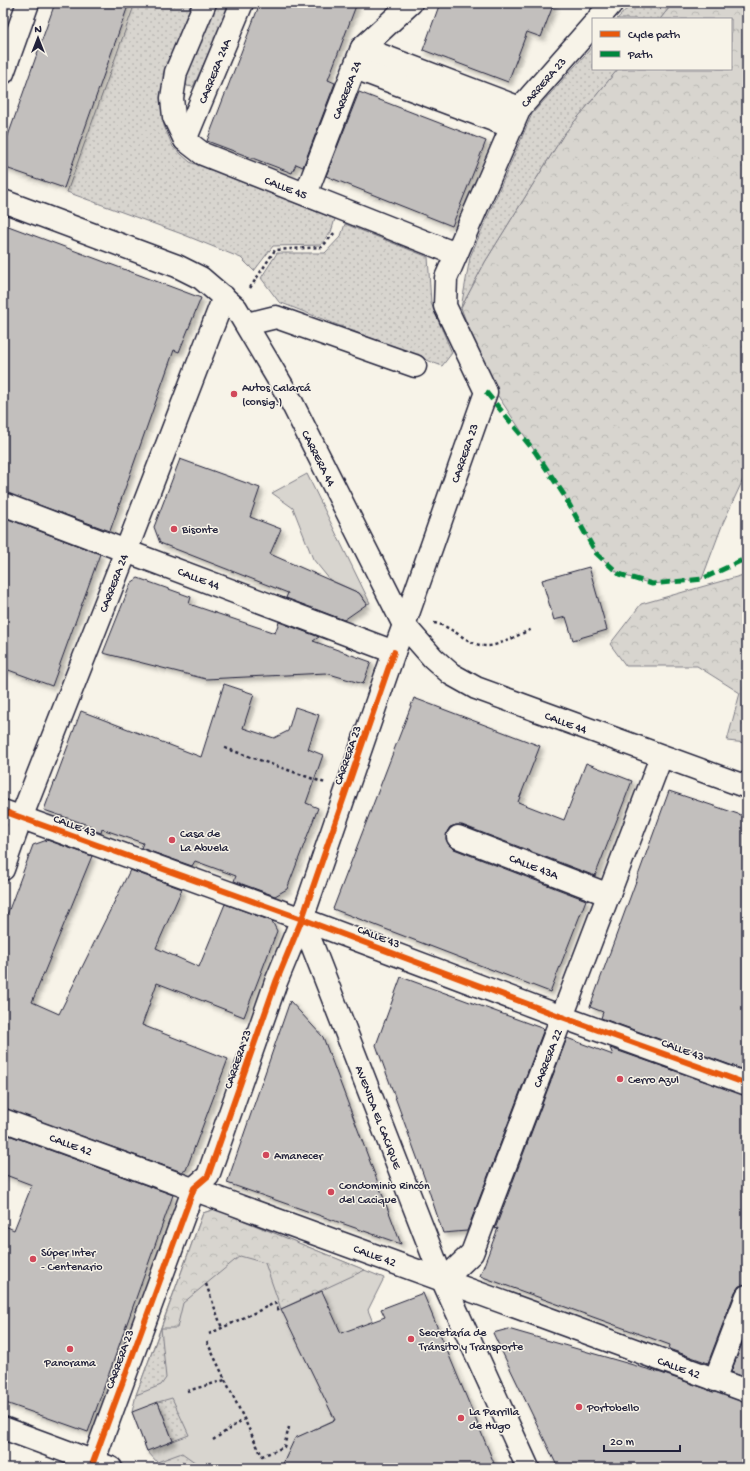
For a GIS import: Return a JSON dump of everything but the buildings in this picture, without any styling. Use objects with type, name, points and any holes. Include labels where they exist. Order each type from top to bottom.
[{"type":"main road","points":[[3,72],[28,3]]},
{"type":"main road","name":"CALLE 45","points":[[205,3],[176,72],[172,98],[174,117],[185,140],[203,154],[456,254]]},
{"type":"main road","name":"CARRERA 24A","points":[[185,140],[242,3]]},
{"type":"main road","points":[[599,18],[612,3]]},
{"type":"main road","name":"CARRERA 24","points":[[306,194],[362,48],[402,5]]},
{"type":"main road","name":"CARRERA 23","points":[[98,1466],[194,1188],[208,1176],[276,982],[302,919],[486,392],[445,306],[446,278],[516,117],[592,26]]},
{"type":"main road","points":[[362,48],[516,117]]},
{"type":"main road","points":[[355,68],[516,117]]},
{"type":"main road","points":[[3,201],[177,266],[200,278],[235,310],[276,317],[415,366]]},
{"type":"main road","name":"CARRERA 24","points":[[3,869],[12,814],[126,551],[235,310]]},
{"type":"main road","name":"CARRERA 44","points":[[235,310],[290,399],[404,625]]},
{"type":"main road","name":"CALLE 44","points":[[3,504],[394,652]]},
{"type":"main road","name":"CALLE 44","points":[[404,625],[433,658],[451,674],[476,688],[661,757],[747,787]]},
{"type":"main road","name":"CARRERA 22","points":[[443,1281],[472,1253],[661,757]]},
{"type":"main road","name":"CALLE 43","points":[[12,814],[302,919],[562,1017],[747,1084]]},
{"type":"main road","name":"CALLE 43A","points":[[458,837],[609,895]]},
{"type":"main road","name":"AVENIDA EL CACIQUE","points":[[302,919],[443,1281],[528,1468]]},
{"type":"main road","name":"CALLE 42","points":[[3,1120],[194,1188],[443,1281],[747,1391]]},
{"type":"main road","points":[[715,1380],[747,1296]]},
{"type":"main road","points":[[3,1428],[98,1466]]},
{"type":"path","points":[[235,310],[275,250],[322,247],[336,234],[343,210]]},
{"type":"path","points":[[404,625],[436,623],[473,642],[487,646],[533,629]]},
{"type":"path","points":[[225,748],[346,791]]},
{"type":"path","points":[[206,1284],[222,1328]]},
{"type":"path","points":[[209,1334],[275,1303],[279,1311]]},
{"type":"path","points":[[207,1342],[262,1456],[284,1447],[289,1428]]},
{"type":"path","points":[[187,1391],[225,1380]]},
{"type":"path","points":[[213,1440],[244,1419]]},
{"type":"green space","points":[[135,3],[192,3],[164,72],[164,126],[173,147],[190,162],[335,219],[331,232],[321,245],[273,246],[254,271],[241,258],[182,234],[67,192]]},
{"type":"green space","points":[[214,3],[232,3],[193,87],[187,86],[184,76]]},
{"type":"green space","points":[[632,3],[673,3],[661,18],[618,18]]},
{"type":"green space","points":[[673,3],[747,3],[747,471],[723,523],[702,579],[652,584],[619,574],[596,553],[564,495],[490,384],[461,308],[485,262],[564,134],[617,70],[732,70],[732,18],[661,18]]},
{"type":"green space","points":[[592,47],[592,70],[617,70],[564,134],[485,262],[461,308],[470,257],[532,114]]},
{"type":"green space","points":[[345,224],[428,257],[431,303],[452,353],[442,366],[279,302],[261,278],[277,253],[325,253],[341,236]]},
{"type":"green space","points":[[307,474],[370,603],[367,604],[359,593],[330,580],[313,559],[293,508],[272,493]]},
{"type":"green space","points":[[747,574],[747,743],[727,741],[740,693],[697,666],[626,666],[610,644],[641,604]]},
{"type":"green space","points":[[215,1209],[384,1278],[368,1310],[387,1358],[340,1417],[296,1438],[281,1468],[173,1468],[157,1462],[147,1451],[132,1412],[136,1395],[203,1213]]},
{"type":"green space","points":[[215,1209],[365,1270],[281,1309],[265,1263],[240,1256],[183,1303],[177,1328],[161,1328],[203,1213]]},
{"type":"green space","points":[[161,1328],[166,1378],[161,1385],[136,1395]]},
{"type":"green space","points":[[172,1398],[189,1435],[173,1441],[158,1402]]},
{"type":"green space","points":[[182,1453],[203,1468],[173,1468],[157,1462]]},
{"type":"marked path","points":[[486,392],[536,453],[564,495],[596,553],[619,574],[652,584],[702,579],[747,558]]},
{"type":"cycle path","points":[[91,1468],[194,1188],[208,1176],[276,982],[302,919],[394,652]]},
{"type":"cycle path","points":[[3,811],[302,919],[562,1017],[747,1084]]},
{"type":"place","name":"Autos Calarcá (consig.)","points":[[234,394]]},
{"type":"place","name":"Bisonte","points":[[174,529]]},
{"type":"place","name":"Casa de La Abuela","points":[[172,840]]},
{"type":"place","name":"Cerro Azul","points":[[620,1079]]},
{"type":"place","name":"Amanecer","points":[[266,1155]]},
{"type":"place","name":"Condominio Rincón del Cacique","points":[[331,1192]]},
{"type":"place","name":"Súper Inter - Centenario","points":[[33,1259]]},
{"type":"place","name":"Secretaría de Tránsito y Transporte","points":[[411,1339]]},
{"type":"place","name":"Panorama","points":[[70,1349]]},
{"type":"place","name":"Portobello","points":[[579,1407]]},
{"type":"place","name":"La Parrilla de Hugo","points":[[461,1418]]}]
